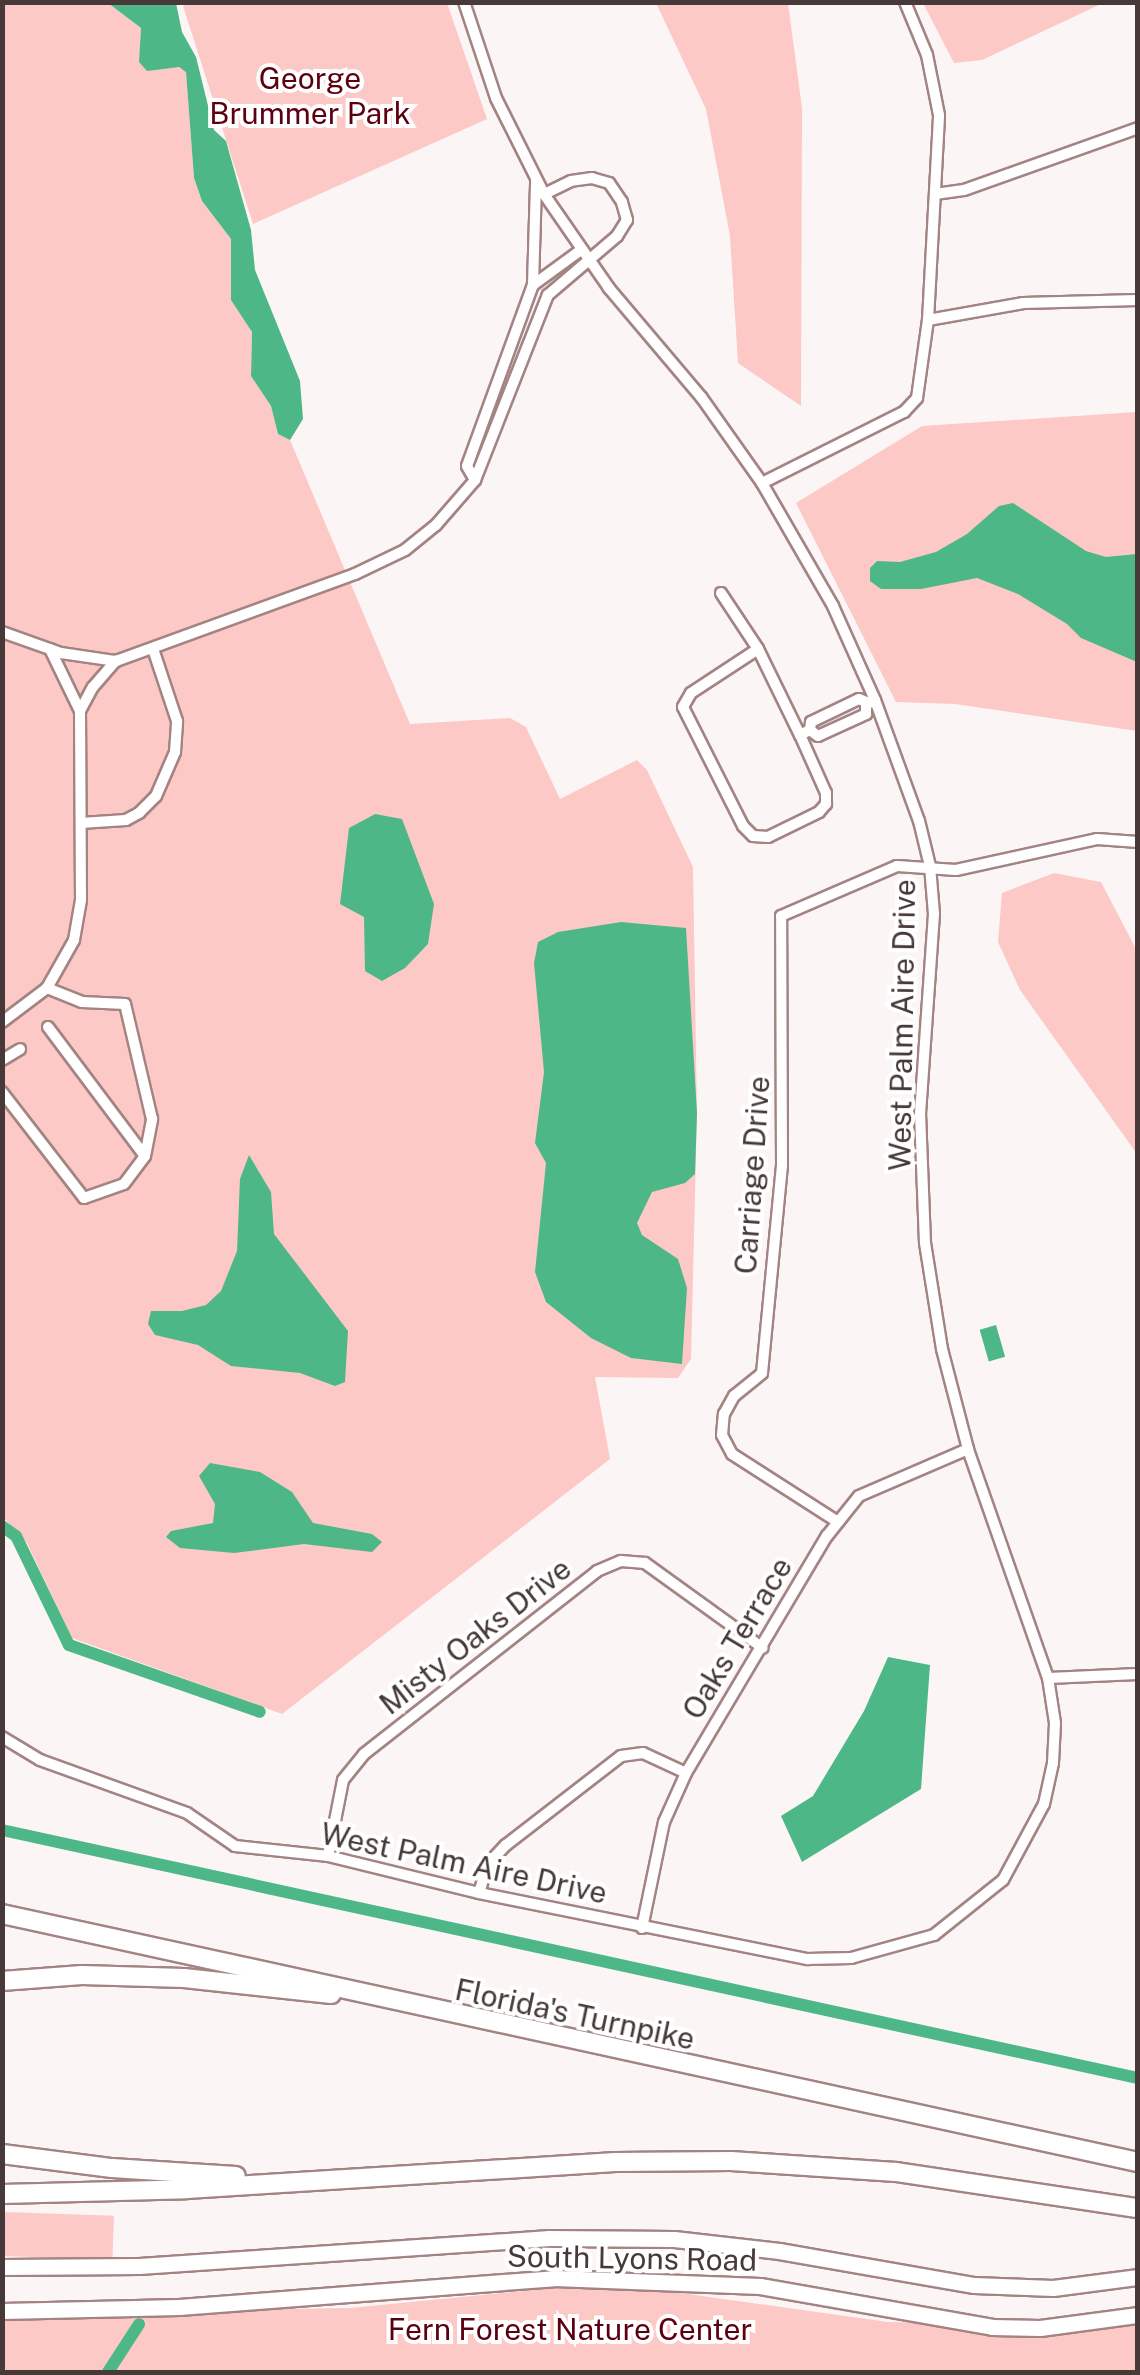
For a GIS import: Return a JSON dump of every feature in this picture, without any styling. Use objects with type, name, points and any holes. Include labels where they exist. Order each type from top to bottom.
[{"type":"highway","name":"Florida's Turnpike","points":[[2,1914],[1138,2162]]},
{"type":"highway","points":[[2,1981],[82,1975],[167,1978],[371,1996]]},
{"type":"highway","points":[[2,2154],[93,2166],[237,2176],[266,2184]]},
{"type":"highway","points":[[2,2194],[266,2184],[615,2162],[731,2161],[896,2172],[1138,2208]]},
{"type":"main road","name":"South Lyons Road","points":[[2,2267],[139,2266],[550,2238],[674,2239],[779,2251],[974,2284],[1053,2288],[1138,2278]]},
{"type":"main road","name":"South Lyons Road","points":[[2,2312],[180,2307],[554,2278],[760,2286],[992,2327],[1040,2328],[1138,2316]]},
{"type":"street","name":"West Palm Aire Drive","points":[[2,1737],[40,1760],[187,1813],[235,1846],[328,1856],[642,1928],[806,1959],[851,1958],[934,1934],[1003,1880],[1030,1838],[1054,1764],[1055,1723],[1048,1678],[968,1449],[942,1349],[925,1243],[920,1114],[934,914],[930,866],[897,754],[832,606],[762,483],[702,397],[590,262],[544,194],[496,98],[464,2]]},
{"type":"street","points":[[762,483],[904,412],[917,398],[928,320],[936,90],[905,2]]},
{"type":"street","points":[[935,194],[964,190],[1138,128]]},
{"type":"street","points":[[2,632],[86,659],[116,661],[355,574],[405,550],[436,525],[475,480],[548,296],[590,262],[627,220],[622,202],[609,182],[592,178],[571,181],[544,194]]},
{"type":"street","points":[[475,480],[467,466],[533,285],[536,180]]},
{"type":"street","points":[[533,285],[582,250]]},
{"type":"street","points":[[928,320],[1023,302],[1138,300]]},
{"type":"street","points":[[721,593],[758,649],[805,732],[826,793],[826,804],[820,812],[768,837],[753,836],[743,826],[683,707],[692,693],[758,649]]},
{"type":"street","points":[[2,1022],[47,988],[74,940],[81,900],[80,711],[49,648]]},
{"type":"street","points":[[81,822],[126,820],[139,813],[156,796],[175,752],[177,721],[153,649]]},
{"type":"street","points":[[80,711],[116,661]]},
{"type":"street","points":[[805,732],[811,722],[859,699],[871,702]]},
{"type":"street","points":[[930,866],[975,868],[1098,839],[1138,842]]},
{"type":"street","name":"Carriage Drive","points":[[838,1522],[732,1454],[722,1435],[724,1414],[734,1396],[762,1373],[782,1166],[781,916],[897,866],[930,866]]},
{"type":"street","points":[[2,1092],[84,1198],[124,1184],[145,1156],[152,1119],[125,1004],[82,1002],[47,988]]},
{"type":"street","points":[[48,1027],[145,1156]]},
{"type":"street","points":[[2,1060],[20,1050]]},
{"type":"street","name":"Oaks Terrace","points":[[642,1928],[664,1822],[686,1772],[838,1522],[858,1496],[968,1449]]},
{"type":"street","name":"Misty Oaks Drive","points":[[328,1856],[343,1780],[364,1754],[596,1572],[621,1562],[645,1564],[763,1648]]},
{"type":"street","points":[[1048,1678],[1138,1674]]},
{"type":"street","points":[[480,1893],[488,1864],[506,1845],[621,1756],[644,1753],[686,1772]]},
{"type":"green space","name":"George Brummer Park","points":[[191,2],[447,3],[487,119],[253,224],[183,6]]},
{"type":"green space","points":[[3,3],[108,3],[141,28],[140,49],[186,71],[194,178],[202,201],[231,239],[231,299],[252,332],[251,376],[271,406],[278,434],[290,440],[410,724],[510,718],[526,727],[560,799],[637,760],[647,770],[693,867],[697,1113],[691,1359],[678,1378],[595,1377],[610,1459],[282,1714],[72,1638],[27,1543],[3,1517]]},
{"type":"green space","points":[[656,3],[788,3],[802,108],[801,406],[738,363],[730,236],[706,109]]},
{"type":"green space","points":[[923,3],[1103,3],[982,60],[954,63]]},
{"type":"green space","points":[[1137,412],[1137,731],[955,704],[896,702],[796,503],[922,426]]},
{"type":"green space","points":[[1054,873],[1101,882],[1137,951],[1137,1154],[1020,990],[998,942],[1002,893]]},
{"type":"green space","points":[[3,2212],[114,2216],[112,2260],[2,2256]]},
{"type":"green space","name":"Fern Forest Nature Center","points":[[573,2286],[681,2293],[888,2322],[1138,2326],[1137,2372],[3,2372],[3,2309],[81,2312],[350,2308]]},
{"type":"shaded area","points":[[108,3],[176,3],[182,32],[196,57],[214,130],[226,141],[251,230],[255,270],[300,381],[303,419],[290,440],[278,434],[271,406],[251,376],[252,332],[231,300],[231,239],[202,201],[194,178],[186,72],[179,67],[147,71],[139,62],[141,28]]},
{"type":"shaded area","points":[[1013,503],[1086,551],[1106,557],[1137,554],[1137,662],[1081,638],[1067,624],[1018,594],[977,578],[921,589],[881,589],[870,581],[870,568],[877,561],[900,562],[936,552],[967,534],[999,506]]},
{"type":"shaded area","points":[[375,814],[402,819],[434,904],[428,944],[405,968],[382,981],[365,971],[364,917],[340,904],[349,828]]},
{"type":"shaded area","points":[[621,922],[686,928],[697,1113],[695,1174],[685,1183],[652,1192],[637,1223],[642,1235],[678,1259],[687,1288],[682,1364],[631,1358],[591,1338],[546,1302],[535,1272],[546,1163],[535,1143],[544,1072],[534,963],[538,942],[558,932]]},
{"type":"shaded area","points":[[249,1155],[271,1192],[274,1234],[348,1331],[345,1382],[335,1386],[300,1373],[231,1366],[198,1345],[155,1335],[148,1324],[151,1311],[182,1311],[206,1305],[221,1291],[237,1251],[240,1179]]},
{"type":"shaded area","points":[[996,1325],[1005,1357],[989,1361],[980,1330]]},
{"type":"shaded area","points":[[210,1463],[260,1472],[292,1492],[313,1523],[372,1534],[382,1542],[372,1552],[304,1544],[234,1553],[180,1548],[166,1537],[171,1531],[213,1523],[215,1504],[199,1476]]},
{"type":"shaded area","points":[[888,1657],[930,1665],[921,1789],[802,1862],[781,1816],[813,1796],[864,1711]]},
{"type":"waterway","points":[[2,1526],[16,1536],[69,1645],[260,1712]]},
{"type":"waterway","points":[[2,1830],[1138,2078]]},
{"type":"waterway","points":[[108,2372],[139,2324]]}]
